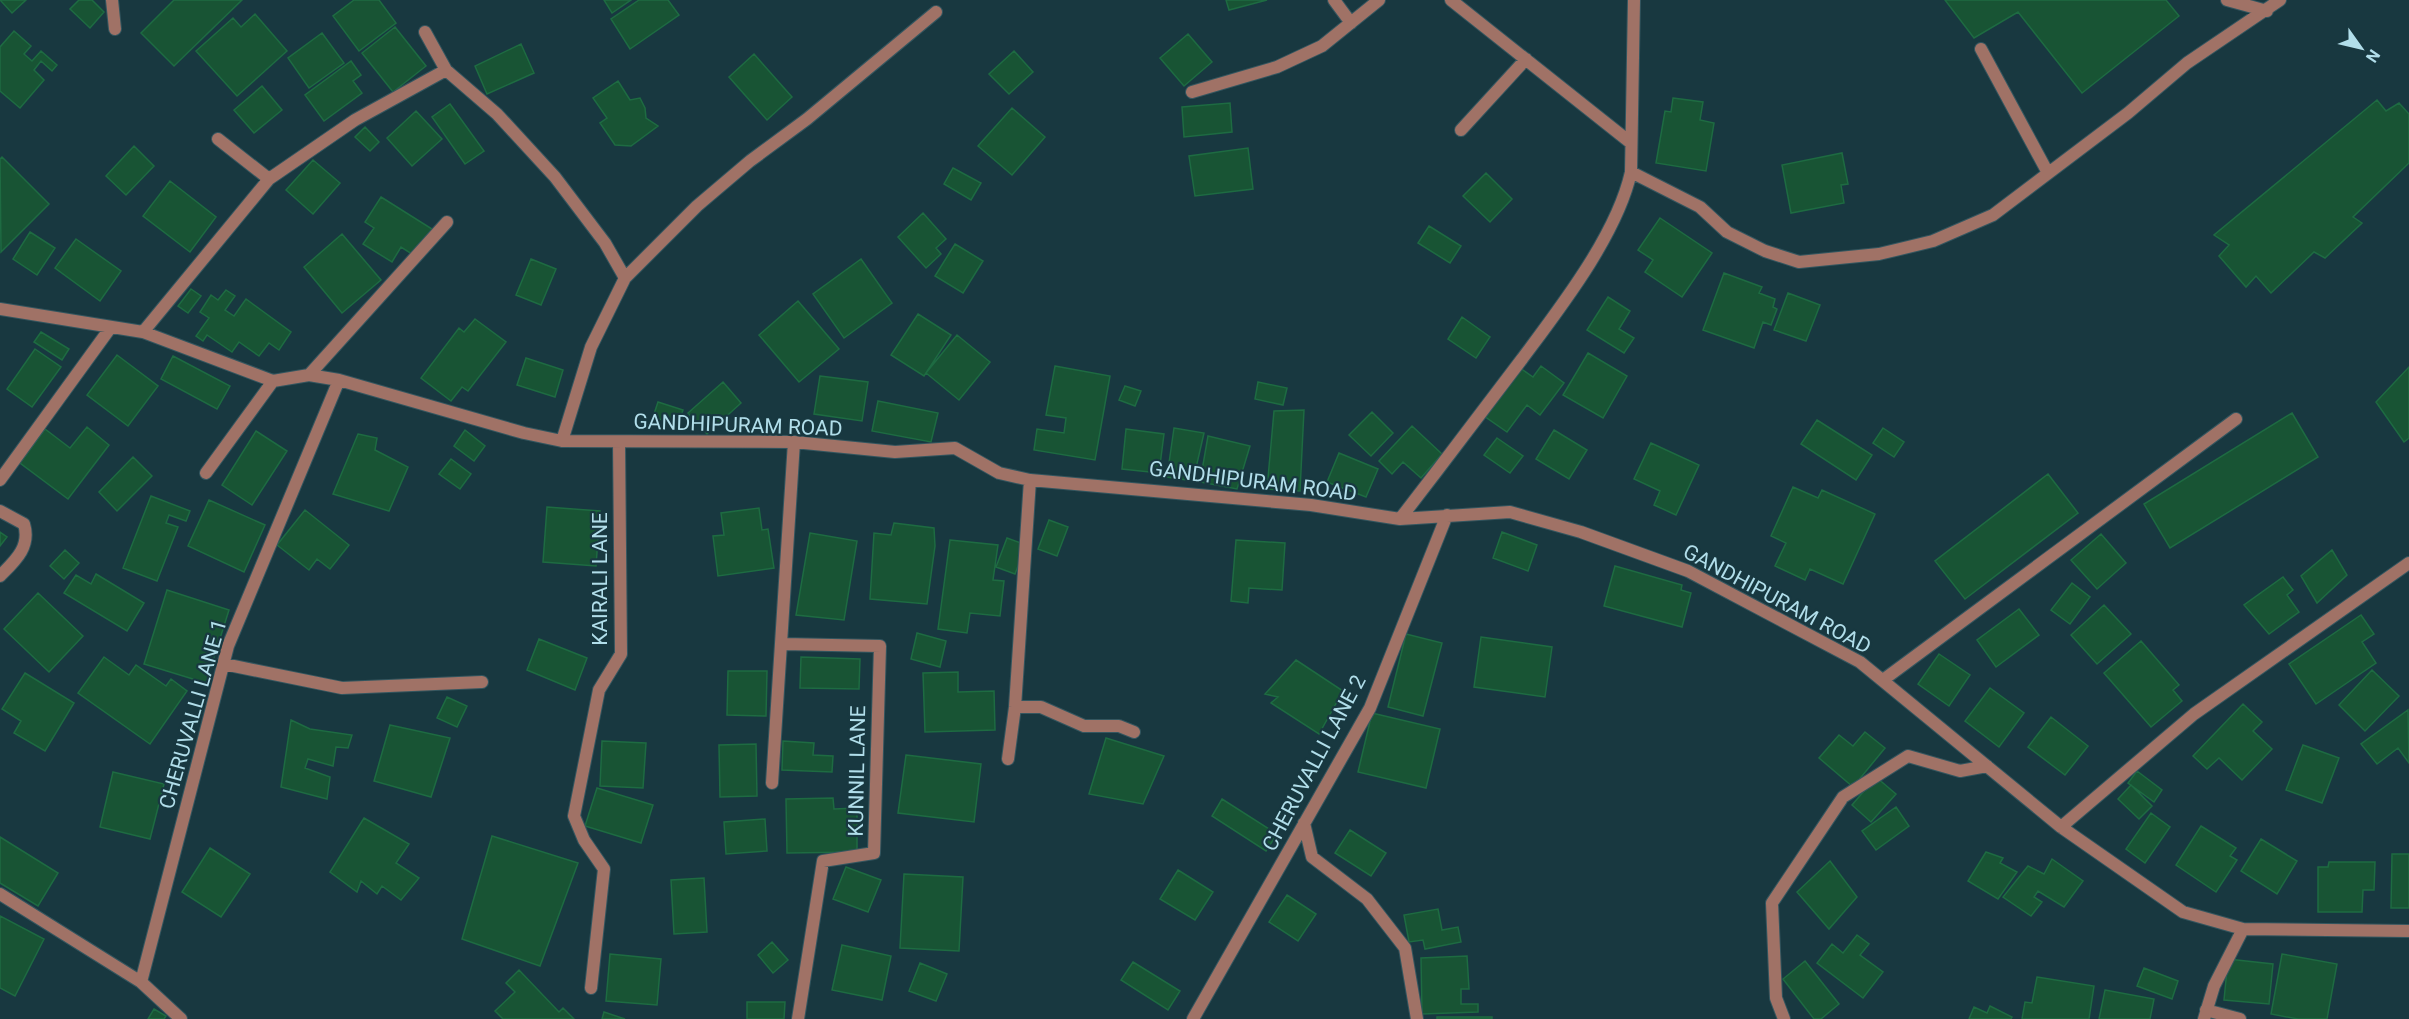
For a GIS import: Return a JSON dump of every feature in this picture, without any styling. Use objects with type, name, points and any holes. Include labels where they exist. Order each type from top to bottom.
[{"type":"street","points":[[112,0],[115,29]]},
{"type":"street","points":[[1334,0],[1351,22]]},
{"type":"street","points":[[1192,92],[1277,67],[1322,46],[1379,0]]},
{"type":"street","points":[[1451,0],[1631,143]]},
{"type":"street","points":[[1400,519],[1559,309],[1602,240],[1627,190],[1631,172],[1634,0]]},
{"type":"street","points":[[2228,0],[2267,11]]},
{"type":"street","points":[[1631,172],[1700,207],[1727,232],[1765,251],[1799,262],[1880,254],[1933,241],[1993,215],[2128,113],[2187,63],[2267,11],[2280,0]]},
{"type":"street","points":[[562,441],[591,347],[625,278],[697,206],[936,12]]},
{"type":"street","points":[[425,32],[446,70],[497,114],[555,177],[605,243],[625,278]]},
{"type":"street","points":[[1981,49],[2048,173]]},
{"type":"street","points":[[1461,130],[1526,59]]},
{"type":"street","points":[[143,332],[269,179],[355,120],[446,70]]},
{"type":"street","points":[[218,139],[269,179]]},
{"type":"street","points":[[309,375],[447,222]]},
{"type":"street","points":[[0,309],[143,332],[273,381],[206,473]]},
{"type":"street","points":[[0,480],[111,327]]},
{"type":"street","name":"GANDHIPURAM ROAD","points":[[273,381],[309,375],[339,380],[524,433],[562,441],[794,442],[896,452],[955,448],[999,473],[1030,480],[1300,503],[1400,519],[1510,512],[1581,532],[1688,571],[1860,662],[2061,827],[2183,912],[2243,929],[2409,931]]},
{"type":"street","name":"CHERUVALLI LANE 1","points":[[141,982],[233,635],[339,380]]},
{"type":"street","points":[[1883,680],[2236,419]]},
{"type":"street","name":"KAIRALI LANE","points":[[591,988],[604,869],[584,840],[573,816],[599,690],[621,654],[619,442]]},
{"type":"street","points":[[772,783],[783,644],[794,442]]},
{"type":"street","points":[[1008,759],[1016,707],[1030,480]]},
{"type":"street","points":[[0,511],[24,524],[28,535],[21,554],[0,576]]},
{"type":"street","name":"CHERUVALLI LANE 2","points":[[1194,1019],[1370,708],[1447,515]]},
{"type":"street","points":[[2061,827],[2194,714],[2409,563]]},
{"type":"street","name":"KUNNIL LANE","points":[[783,644],[880,646],[874,853],[823,861],[798,1019]]},
{"type":"street","points":[[224,664],[342,688],[482,682]]},
{"type":"street","points":[[1016,707],[1041,707],[1084,726],[1119,726],[1134,732]]},
{"type":"street","points":[[1784,1019],[1776,998],[1772,903],[1844,797],[1908,756],[1960,771],[1987,766]]},
{"type":"street","points":[[1304,823],[1312,857],[1367,899],[1405,948],[1417,1019]]},
{"type":"street","points":[[0,894],[141,982],[180,1019]]},
{"type":"street","points":[[2240,1019],[2205,1015],[2214,986],[2243,929]]},
{"type":"building","points":[[0,0],[26,0],[12,13]]},
{"type":"building","points":[[79,0],[92,0],[104,12],[90,28],[70,9]]},
{"type":"building","points":[[174,0],[242,0],[174,66],[141,33]]},
{"type":"building","points":[[354,0],[379,0],[396,23],[359,51],[333,16]]},
{"type":"building","points":[[604,0],[631,0],[612,13]]},
{"type":"building","points":[[639,0],[668,0],[679,15],[630,49],[611,19]]},
{"type":"building","points":[[1226,0],[1267,0],[1229,10]]},
{"type":"building","points":[[1945,0],[2166,0],[2179,16],[2082,93],[2018,12],[1974,38]]},
{"type":"building","points":[[255,14],[287,51],[237,96],[196,51],[233,18],[241,27]]},
{"type":"building","points":[[395,27],[426,66],[393,92],[362,53]]},
{"type":"building","points":[[14,31],[31,46],[24,54],[32,61],[41,51],[57,65],[52,71],[41,61],[34,70],[44,80],[20,108],[0,91],[0,47]]},
{"type":"building","points":[[322,33],[344,63],[309,88],[288,58]]},
{"type":"building","points":[[1188,34],[1212,62],[1184,86],[1160,58]]},
{"type":"building","points":[[521,44],[534,73],[487,94],[475,66]]},
{"type":"building","points":[[1014,51],[1033,72],[1009,94],[989,74]]},
{"type":"building","points":[[754,54],[792,97],[767,120],[729,77]]},
{"type":"building","points":[[351,61],[361,75],[353,81],[362,93],[324,121],[305,95]]},
{"type":"building","points":[[618,81],[630,100],[640,98],[645,108],[646,118],[658,126],[631,146],[615,145],[600,123],[607,118],[593,98]]},
{"type":"building","points":[[262,86],[282,110],[254,133],[234,110]]},
{"type":"building","points":[[1673,98],[1703,102],[1700,120],[1714,123],[1706,171],[1656,163],[1665,111],[1671,112]]},
{"type":"building","points":[[2377,100],[2386,111],[2399,103],[2409,114],[2409,163],[2353,217],[2362,223],[2325,258],[2314,252],[2271,293],[2256,276],[2246,287],[2219,256],[2229,245],[2214,235]]},
{"type":"building","points":[[1230,103],[1232,132],[1184,137],[1182,107]]},
{"type":"building","points":[[450,104],[484,151],[465,164],[432,117]]},
{"type":"building","points":[[1012,108],[1045,137],[1012,175],[978,146]]},
{"type":"building","points":[[416,111],[442,139],[412,166],[387,138]]},
{"type":"building","points":[[365,127],[379,142],[370,151],[355,137]]},
{"type":"building","points":[[134,146],[154,166],[126,195],[106,176]]},
{"type":"building","points":[[1248,148],[1253,189],[1195,196],[1189,156]]},
{"type":"building","points":[[1842,153],[1848,184],[1841,185],[1844,203],[1791,213],[1782,165]]},
{"type":"building","points":[[2,157],[49,204],[1,252],[0,159]]},
{"type":"building","points":[[313,160],[340,183],[313,214],[286,190]]},
{"type":"building","points":[[953,168],[981,183],[971,200],[944,184]]},
{"type":"building","points":[[1486,173],[1512,199],[1490,222],[1463,196]]},
{"type":"building","points":[[170,181],[216,217],[190,252],[143,216]]},
{"type":"building","points":[[381,197],[432,229],[415,256],[401,247],[392,262],[363,244],[374,228],[365,222]]},
{"type":"building","points":[[923,213],[946,239],[936,248],[941,254],[926,268],[898,237]]},
{"type":"building","points":[[1660,218],[1712,253],[1682,297],[1645,272],[1653,260],[1638,250]]},
{"type":"building","points":[[1429,226],[1461,246],[1450,263],[1418,243]]},
{"type":"building","points":[[30,232],[55,248],[37,275],[13,259]]},
{"type":"building","points":[[342,234],[381,280],[342,313],[304,267]]},
{"type":"building","points":[[76,239],[121,271],[100,301],[55,268]]},
{"type":"building","points":[[955,244],[983,261],[963,293],[935,276]]},
{"type":"building","points":[[531,259],[556,269],[541,305],[516,295]]},
{"type":"building","points":[[861,259],[892,303],[844,338],[813,294]]},
{"type":"building","points":[[1724,273],[1762,287],[1759,293],[1775,299],[1773,307],[1777,309],[1771,325],[1763,322],[1754,348],[1703,330]]},
{"type":"building","points":[[191,289],[201,296],[188,313],[178,306]]},
{"type":"building","points":[[226,290],[235,296],[225,310],[234,316],[246,299],[291,332],[279,350],[269,343],[259,356],[239,342],[232,352],[207,335],[203,341],[196,336],[209,318],[200,312],[211,295],[218,300]]},
{"type":"building","points":[[1788,293],[1820,305],[1806,341],[1774,330]]},
{"type":"building","points":[[1608,297],[1630,311],[1619,329],[1634,338],[1624,353],[1587,330]]},
{"type":"building","points":[[798,301],[839,349],[799,382],[759,335]]},
{"type":"building","points":[[918,314],[951,335],[924,376],[891,355]]},
{"type":"building","points":[[1462,317],[1490,337],[1476,358],[1448,339]]},
{"type":"building","points":[[475,319],[506,342],[468,391],[462,387],[451,401],[421,378],[459,328],[464,332]]},
{"type":"building","points":[[41,332],[69,349],[62,360],[34,342]]},
{"type":"building","points":[[957,335],[990,362],[959,400],[926,373]]},
{"type":"building","points":[[35,349],[61,367],[32,407],[7,389]]},
{"type":"building","points":[[1588,353],[1627,376],[1603,418],[1563,395]]},
{"type":"building","points":[[117,355],[158,386],[128,426],[87,395]]},
{"type":"building","points":[[173,356],[230,386],[217,409],[161,379]]},
{"type":"building","points":[[526,358],[563,370],[555,397],[517,385]]},
{"type":"building","points":[[1055,366],[1110,376],[1095,460],[1034,450],[1037,429],[1064,433],[1066,418],[1046,415]]},
{"type":"building","points":[[1541,366],[1564,383],[1540,415],[1527,405],[1507,432],[1484,416],[1520,368],[1533,377]]},
{"type":"building","points":[[2409,367],[2409,438],[2404,442],[2376,402]]},
{"type":"building","points":[[820,376],[868,382],[862,421],[814,414]]},
{"type":"building","points":[[723,382],[741,403],[707,434],[688,413]]},
{"type":"building","points":[[1258,382],[1287,388],[1283,405],[1255,399]]},
{"type":"building","points":[[1125,386],[1141,391],[1135,406],[1119,400]]},
{"type":"building","points":[[878,401],[938,413],[931,442],[872,431]]},
{"type":"building","points":[[658,402],[683,410],[678,425],[653,417]]},
{"type":"building","points":[[1304,410],[1300,491],[1267,489],[1274,411]]},
{"type":"building","points":[[1372,412],[1393,433],[1371,456],[1349,435]]},
{"type":"building","points":[[2292,413],[2318,457],[2170,548],[2144,504]]},
{"type":"building","points":[[1817,420],[1872,455],[1856,480],[1801,444]]},
{"type":"building","points":[[1412,426],[1442,454],[1421,478],[1403,462],[1392,474],[1379,461]]},
{"type":"building","points":[[87,427],[109,445],[68,499],[20,463],[45,429],[70,448]]},
{"type":"building","points":[[1174,428],[1204,433],[1193,481],[1167,477]]},
{"type":"building","points":[[1883,428],[1904,442],[1894,457],[1873,443]]},
{"type":"building","points":[[1126,429],[1164,434],[1159,473],[1122,469]]},
{"type":"building","points":[[465,430],[485,446],[474,461],[454,446]]},
{"type":"building","points":[[1554,430],[1587,450],[1569,479],[1536,459]]},
{"type":"building","points":[[256,431],[287,451],[252,505],[222,485]]},
{"type":"building","points":[[358,434],[377,438],[375,450],[408,467],[389,511],[333,494]]},
{"type":"building","points":[[1208,436],[1250,446],[1237,489],[1200,482]]},
{"type":"building","points":[[1497,438],[1523,456],[1510,473],[1484,455]]},
{"type":"building","points":[[1651,443],[1699,465],[1676,515],[1654,505],[1660,491],[1634,479]]},
{"type":"building","points":[[1339,453],[1378,469],[1366,497],[1327,482]]},
{"type":"building","points":[[133,457],[152,476],[117,511],[99,492]]},
{"type":"building","points":[[451,459],[471,474],[460,489],[439,474]]},
{"type":"building","points":[[2048,474],[2078,513],[1965,599],[1935,561]]},
{"type":"building","points":[[1793,487],[1818,498],[1822,490],[1875,514],[1843,584],[1810,569],[1805,580],[1775,566],[1786,543],[1771,536]]},
{"type":"building","points":[[151,496],[190,511],[186,521],[169,515],[166,523],[178,527],[157,581],[123,568]]},
{"type":"building","points":[[209,500],[265,525],[244,572],[188,546]]},
{"type":"building","points":[[547,507],[600,511],[596,566],[543,562]]},
{"type":"building","points":[[759,508],[762,530],[768,529],[774,568],[718,576],[713,536],[724,535],[721,513]]},
{"type":"building","points":[[305,510],[349,545],[330,569],[317,559],[309,570],[277,545]]},
{"type":"building","points":[[1049,520],[1068,527],[1057,556],[1038,549]]},
{"type":"building","points":[[894,523],[934,528],[935,546],[927,604],[870,599],[874,533],[891,535]]},
{"type":"building","points":[[0,532],[7,537],[0,546]]},
{"type":"building","points":[[1502,532],[1537,545],[1528,571],[1493,558]]},
{"type":"building","points":[[810,533],[857,541],[844,620],[796,615]]},
{"type":"building","points":[[2101,534],[2126,563],[2097,589],[2071,560]]},
{"type":"building","points":[[1007,538],[1026,545],[1015,574],[996,567]]},
{"type":"building","points":[[950,540],[998,545],[993,580],[1004,581],[1000,616],[970,613],[967,633],[938,629]]},
{"type":"building","points":[[1236,540],[1285,543],[1282,590],[1249,588],[1248,603],[1231,601]]},
{"type":"building","points":[[65,550],[79,563],[64,579],[50,566]]},
{"type":"building","points":[[2332,550],[2347,575],[2317,603],[2301,576]]},
{"type":"building","points":[[1615,566],[1682,585],[1681,590],[1691,593],[1682,627],[1604,606]]},
{"type":"building","points":[[96,574],[144,603],[127,631],[64,593],[76,575],[91,584]]},
{"type":"building","points":[[2283,577],[2293,590],[2287,595],[2299,612],[2269,634],[2244,605]]},
{"type":"building","points":[[2072,583],[2090,597],[2070,624],[2051,610]]},
{"type":"building","points":[[167,590],[229,610],[206,683],[144,664]]},
{"type":"building","points":[[38,593],[83,636],[49,672],[4,629]]},
{"type":"building","points":[[2104,605],[2131,634],[2097,664],[2071,635]]},
{"type":"building","points":[[2019,609],[2039,635],[1996,667],[1977,640]]},
{"type":"building","points":[[2361,615],[2374,634],[2362,642],[2376,663],[2316,704],[2289,664]]},
{"type":"building","points":[[917,633],[946,641],[940,667],[911,659]]},
{"type":"building","points":[[1406,634],[1442,643],[1423,716],[1388,707]]},
{"type":"building","points":[[1481,637],[1552,647],[1545,697],[1474,687]]},
{"type":"building","points":[[539,639],[587,658],[575,690],[527,670]]},
{"type":"building","points":[[2141,641],[2179,685],[2173,690],[2182,701],[2151,727],[2104,673]]},
{"type":"building","points":[[1939,654],[1970,675],[1949,706],[1918,684]]},
{"type":"building","points":[[104,657],[129,675],[136,665],[166,686],[171,679],[187,691],[150,744],[78,693]]},
{"type":"building","points":[[801,657],[860,659],[859,689],[800,688]]},
{"type":"building","points":[[1296,660],[1343,691],[1319,734],[1271,703],[1278,697],[1265,694]]},
{"type":"building","points":[[2372,670],[2399,696],[2365,731],[2339,705]]},
{"type":"building","points":[[728,671],[767,671],[766,716],[727,715]]},
{"type":"building","points":[[958,672],[958,692],[994,691],[995,730],[925,732],[923,673]]},
{"type":"building","points":[[25,673],[74,703],[45,751],[14,733],[21,721],[2,709]]},
{"type":"building","points":[[1990,688],[2024,713],[1999,747],[1965,721]]},
{"type":"building","points":[[447,697],[467,706],[457,727],[437,718]]},
{"type":"building","points":[[2243,704],[2262,722],[2253,731],[2272,749],[2242,780],[2219,758],[2207,769],[2193,756]]},
{"type":"building","points":[[2408,710],[2409,763],[2398,748],[2377,764],[2361,744]]},
{"type":"building","points":[[1372,713],[1440,729],[1426,788],[1358,772]]},
{"type":"building","points":[[2051,717],[2088,746],[2065,775],[2028,747]]},
{"type":"building","points":[[291,720],[310,729],[352,735],[348,748],[336,747],[333,766],[308,759],[305,768],[330,777],[327,799],[281,787]]},
{"type":"building","points":[[390,725],[450,738],[431,797],[374,781]]},
{"type":"building","points":[[1865,732],[1885,748],[1853,787],[1819,758],[1839,735],[1853,746]]},
{"type":"building","points":[[1106,738],[1164,756],[1143,804],[1089,794]]},
{"type":"building","points":[[602,741],[646,743],[643,788],[600,786]]},
{"type":"building","points":[[783,741],[814,743],[813,755],[833,756],[832,772],[782,770]]},
{"type":"building","points":[[756,744],[757,796],[720,797],[719,745]]},
{"type":"building","points":[[2303,745],[2339,758],[2322,803],[2286,790]]},
{"type":"building","points":[[906,755],[981,764],[974,822],[898,813]]},
{"type":"building","points":[[2137,771],[2162,790],[2154,802],[2128,783]]},
{"type":"building","points":[[113,772],[164,784],[150,839],[100,827]]},
{"type":"building","points":[[1876,777],[1896,794],[1871,822],[1852,805]]},
{"type":"building","points":[[2131,785],[2152,806],[2139,819],[2118,799]]},
{"type":"building","points":[[597,788],[653,805],[641,843],[585,826]]},
{"type":"building","points":[[833,798],[834,809],[857,808],[857,852],[787,853],[786,799]]},
{"type":"building","points":[[1222,799],[1277,834],[1266,851],[1212,816]]},
{"type":"building","points":[[1896,807],[1909,826],[1876,850],[1862,831]]},
{"type":"building","points":[[2151,813],[2170,827],[2145,863],[2126,849]]},
{"type":"building","points":[[364,818],[409,844],[396,863],[419,878],[401,900],[382,886],[377,894],[361,881],[357,892],[330,872]]},
{"type":"building","points":[[765,819],[767,851],[726,854],[724,822]]},
{"type":"building","points":[[2201,826],[2236,848],[2230,856],[2237,860],[2216,892],[2176,865]]},
{"type":"building","points":[[1350,830],[1386,853],[1371,876],[1335,853]]},
{"type":"building","points":[[492,836],[578,863],[540,966],[462,939]]},
{"type":"building","points":[[0,837],[58,873],[38,906],[0,883]]},
{"type":"building","points":[[2261,839],[2297,861],[2277,894],[2241,871]]},
{"type":"building","points":[[210,848],[250,874],[221,917],[182,892]]},
{"type":"building","points":[[1986,852],[2003,858],[2000,863],[2017,872],[1998,899],[1968,881]]},
{"type":"building","points":[[2392,854],[2409,854],[2409,908],[2391,908]]},
{"type":"building","points":[[2052,859],[2083,881],[2064,907],[2038,891],[2034,897],[2042,902],[2031,916],[2003,897],[2028,866],[2044,874]]},
{"type":"building","points":[[1830,861],[1857,897],[1829,929],[1797,892]]},
{"type":"building","points":[[2329,862],[2375,862],[2374,890],[2363,890],[2362,912],[2318,912],[2318,867],[2328,867]]},
{"type":"building","points":[[846,867],[881,880],[868,912],[833,899]]},
{"type":"building","points":[[1178,870],[1213,892],[1195,920],[1160,899]]},
{"type":"building","points":[[904,874],[963,877],[959,951],[900,948]]},
{"type":"building","points":[[704,878],[707,932],[674,934],[671,880]]},
{"type":"building","points":[[1287,895],[1316,914],[1298,941],[1269,922]]},
{"type":"building","points":[[1438,909],[1442,930],[1458,927],[1461,942],[1425,949],[1423,940],[1409,942],[1404,915]]},
{"type":"building","points":[[0,916],[44,939],[15,996],[0,988]]},
{"type":"building","points":[[1857,935],[1869,944],[1860,955],[1883,972],[1863,998],[1817,963],[1832,944],[1843,953]]},
{"type":"building","points":[[772,942],[788,960],[773,973],[758,955]]},
{"type":"building","points":[[842,945],[891,956],[882,1000],[832,990]]},
{"type":"building","points":[[610,954],[661,959],[657,1005],[606,1001]]},
{"type":"building","points":[[2282,954],[2337,964],[2327,1019],[2298,1019],[2271,1014]]},
{"type":"building","points":[[1467,956],[1469,989],[1461,989],[1461,1004],[1478,1004],[1478,1012],[1422,1014],[1421,958]]},
{"type":"building","points":[[2228,959],[2273,964],[2269,1004],[2224,1000]]},
{"type":"building","points":[[1805,961],[1839,1004],[1821,1019],[1814,1019],[1783,979]]},
{"type":"building","points":[[1133,962],[1180,991],[1168,1010],[1121,980]]},
{"type":"building","points":[[920,963],[947,974],[936,1001],[909,991]]},
{"type":"building","points":[[2144,968],[2178,981],[2172,999],[2137,986]]},
{"type":"building","points":[[519,970],[559,1012],[563,1008],[574,1019],[503,1019],[495,1011],[515,992],[506,983]]},
{"type":"building","points":[[2037,977],[2094,986],[2089,1019],[2022,1019],[2025,1002],[2032,1003]]},
{"type":"building","points":[[2105,990],[2154,999],[2150,1019],[2099,1019]]},
{"type":"building","points":[[747,1002],[785,1002],[784,1019],[747,1019]]},
{"type":"building","points":[[1990,1006],[2012,1017],[2011,1019],[1969,1019],[1974,1007],[1987,1013]]},
{"type":"building","points":[[154,1009],[166,1016],[164,1019],[148,1019]]},
{"type":"building","points":[[604,1012],[625,1019],[602,1019]]},
{"type":"building","points":[[1437,1017],[1492,1017],[1492,1019],[1437,1019]]}]
